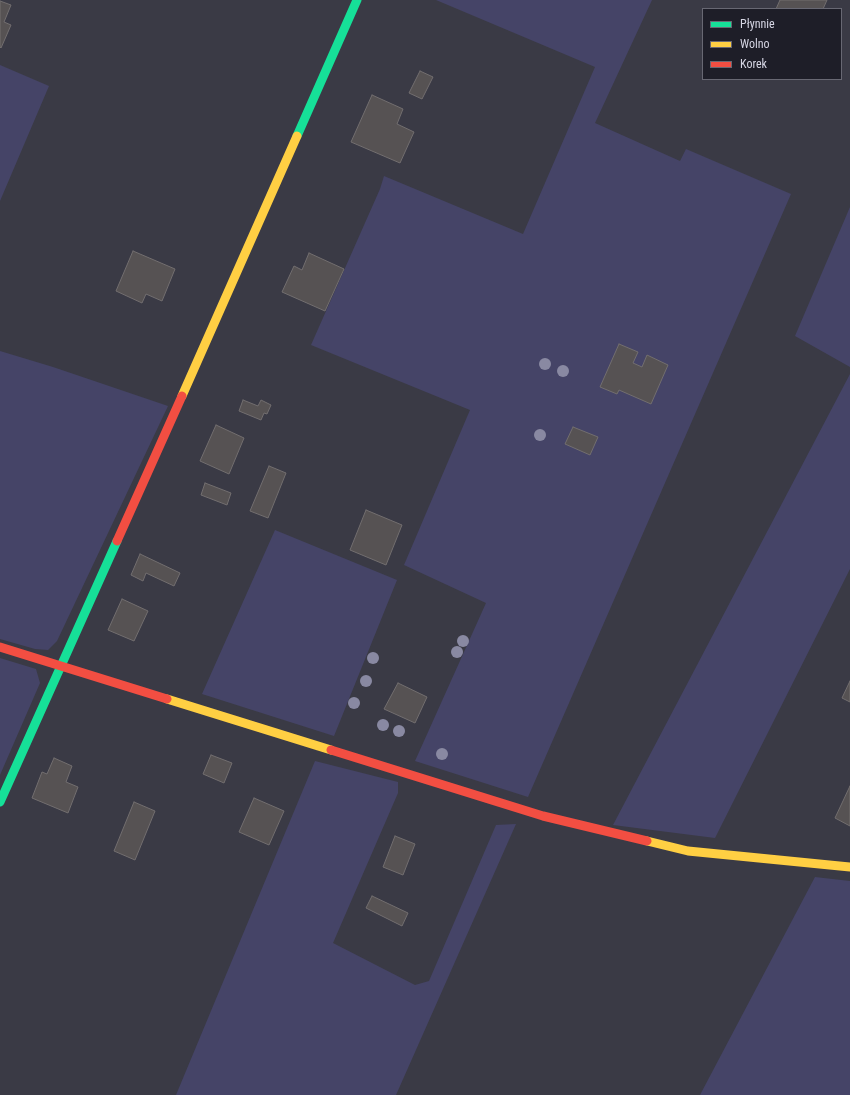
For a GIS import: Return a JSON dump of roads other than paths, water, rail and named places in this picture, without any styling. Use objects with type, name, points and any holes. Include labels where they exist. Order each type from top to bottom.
[{"type":"street","points":[[0,802],[357,0]]},
{"type":"street","points":[[0,647],[543,816],[688,852],[850,867]]}]
